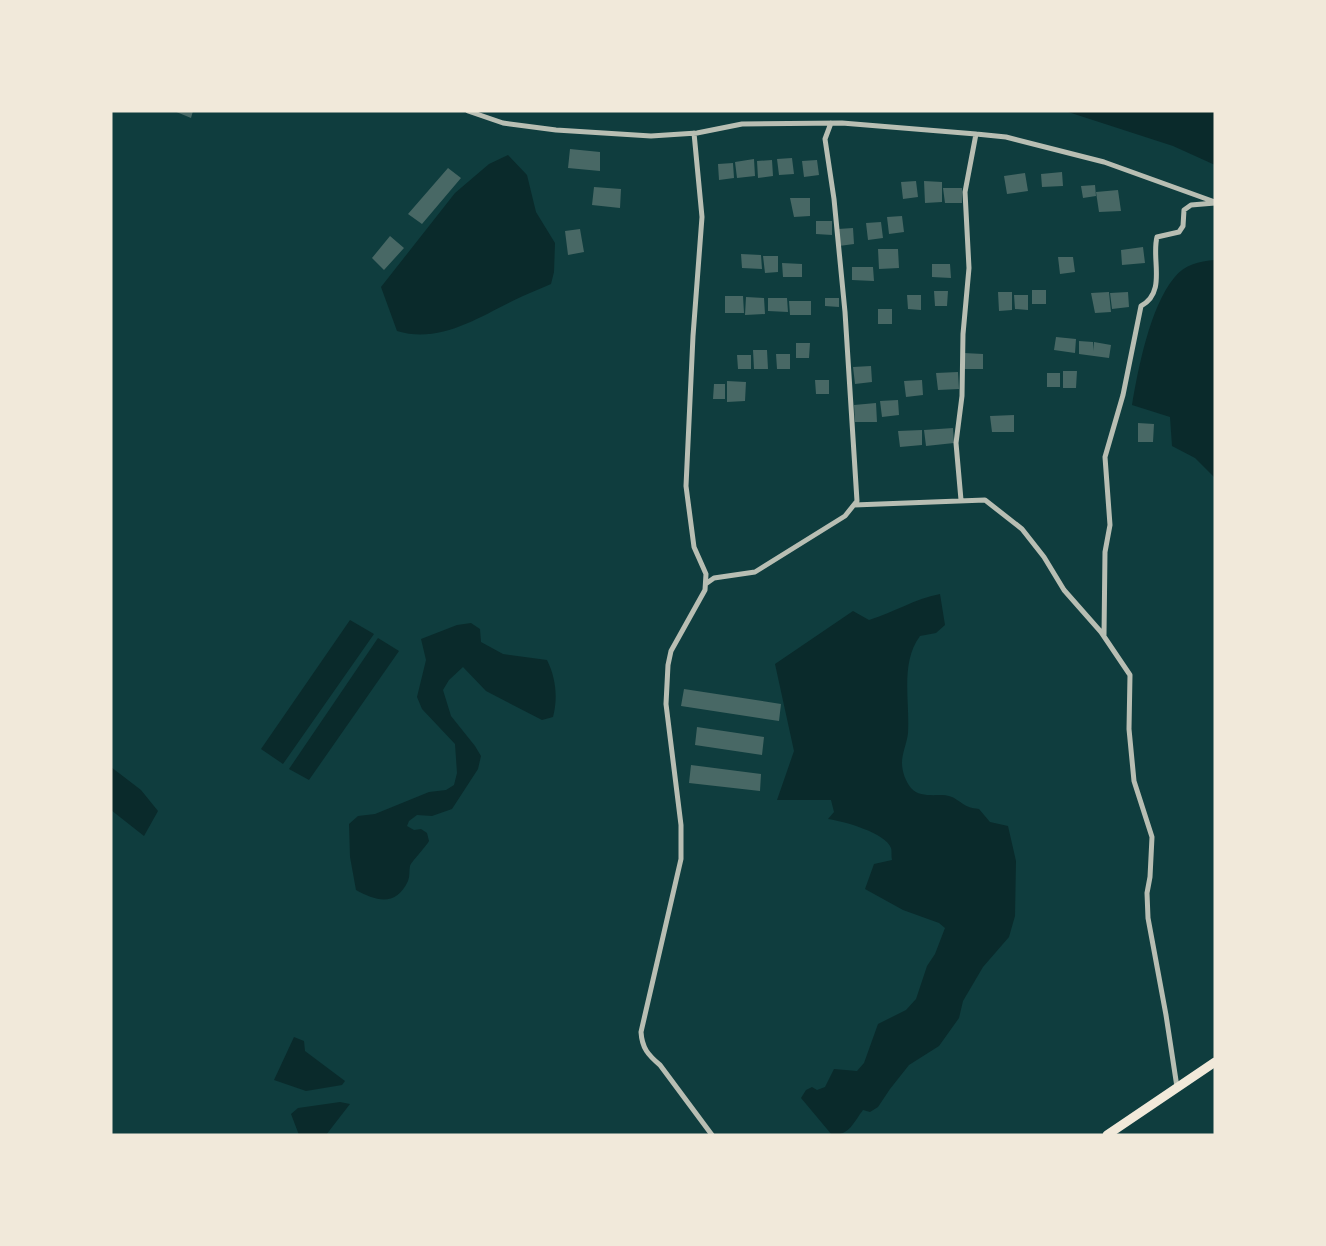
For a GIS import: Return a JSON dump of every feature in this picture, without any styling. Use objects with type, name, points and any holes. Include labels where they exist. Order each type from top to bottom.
[{"type":"main road","points":[[1107,1135],[1215,1062]]},
{"type":"street","points":[[468,111],[503,122],[556,130],[651,136],[694,133],[742,124],[831,123],[1006,137],[1104,162],[1215,202]]},
{"type":"street","points":[[706,583],[714,578],[755,572],[844,516],[854,505],[857,496],[845,312],[834,199],[825,139],[831,123]]},
{"type":"street","points":[[694,133],[702,217],[693,336],[686,486],[694,546],[704,567],[706,583],[705,590],[671,651],[668,665],[666,704],[681,825],[681,859],[641,1032],[642,1045],[712,1135]]},
{"type":"street","points":[[961,500],[956,443],[962,396],[963,334],[969,268],[965,192],[976,134]]},
{"type":"street","points":[[1104,636],[1104,552],[1110,525],[1105,458],[1122,400],[1141,306],[1146,303],[1156,286],[1158,275],[1154,251],[1157,237],[1180,232],[1183,226],[1184,210],[1191,206],[1215,202]]},
{"type":"street","points":[[854,505],[985,500],[1022,529],[1044,557],[1064,590],[1104,636],[1130,675],[1129,729],[1134,781],[1152,837],[1150,877],[1147,893],[1148,918],[1166,1015],[1176,1087]]},
{"type":"water","points":[[1065,111],[1215,111],[1215,165],[1173,146]]},
{"type":"water","points":[[508,155],[527,175],[536,212],[555,243],[554,272],[551,284],[462,326],[446,331],[414,334],[397,331],[381,287],[455,193],[489,164]]},
{"type":"water","points":[[1215,260],[1214,477],[1195,458],[1172,446],[1170,417],[1132,405],[1146,339],[1158,305],[1166,290],[1182,270],[1203,261]]},
{"type":"water","points":[[940,594],[945,625],[936,633],[920,636],[910,658],[907,683],[908,733],[902,759],[903,770],[907,783],[915,792],[952,797],[967,806],[979,809],[990,822],[1008,826],[1016,861],[1015,916],[1009,937],[983,967],[963,1001],[959,1018],[939,1046],[909,1065],[878,1107],[870,1112],[863,1110],[847,1131],[832,1135],[801,1098],[806,1090],[812,1087],[817,1090],[825,1087],[834,1069],[857,1071],[864,1063],[878,1024],[906,1010],[916,999],[927,966],[935,954],[945,928],[939,923],[903,910],[865,889],[874,864],[892,860],[891,848],[881,837],[853,825],[828,819],[834,812],[831,800],[777,800],[794,751],[775,664],[853,611],[869,620]]},
{"type":"water","points":[[350,620],[374,634],[283,764],[261,749]]},
{"type":"water","points":[[471,623],[480,629],[481,642],[503,654],[547,660],[555,688],[553,717],[542,720],[486,691],[463,667],[449,680],[443,690],[451,716],[481,756],[478,769],[452,809],[432,816],[417,815],[409,821],[407,826],[414,830],[421,829],[427,833],[429,841],[411,864],[409,879],[398,895],[385,899],[371,897],[356,890],[350,857],[349,824],[358,816],[375,814],[429,792],[446,790],[454,785],[457,773],[455,744],[422,709],[417,697],[426,660],[421,639],[457,625]]},
{"type":"water","points":[[378,638],[399,651],[309,780],[289,769]]},
{"type":"water","points":[[111,767],[141,790],[158,811],[144,836],[111,810]]},
{"type":"water","points":[[294,1037],[304,1041],[305,1051],[345,1081],[342,1085],[306,1091],[274,1080]]},
{"type":"water","points":[[340,1102],[350,1104],[326,1135],[299,1135],[291,1114],[298,1108]]},
{"type":"building","points":[[174,111],[193,111],[191,118]]},
{"type":"building","points":[[570,149],[600,152],[600,171],[568,168]]},
{"type":"building","points":[[792,158],[794,174],[779,175],[777,159]]},
{"type":"building","points":[[754,159],[755,176],[737,178],[735,162]]},
{"type":"building","points":[[772,160],[773,176],[758,178],[757,161]]},
{"type":"building","points":[[817,160],[819,175],[804,177],[802,161]]},
{"type":"building","points":[[733,163],[734,178],[719,180],[718,164]]},
{"type":"building","points":[[448,168],[461,178],[422,224],[408,214]]},
{"type":"building","points":[[1062,172],[1063,186],[1042,187],[1041,174]]},
{"type":"building","points":[[1025,173],[1028,191],[1007,194],[1004,176]]},
{"type":"building","points":[[916,181],[918,197],[903,199],[901,182]]},
{"type":"building","points":[[924,181],[942,182],[942,202],[925,203]]},
{"type":"building","points":[[1095,185],[1096,196],[1083,198],[1081,186]]},
{"type":"building","points":[[594,187],[621,189],[620,208],[592,205]]},
{"type":"building","points":[[943,188],[962,188],[962,203],[945,203]]},
{"type":"building","points":[[1118,190],[1121,211],[1099,212],[1096,192]]},
{"type":"building","points":[[790,198],[810,198],[810,216],[794,217]]},
{"type":"building","points":[[902,216],[904,232],[889,234],[887,217]]},
{"type":"building","points":[[816,221],[832,221],[832,235],[816,234]]},
{"type":"building","points":[[881,222],[883,238],[868,240],[866,223]]},
{"type":"building","points":[[853,228],[854,244],[839,246],[838,229]]},
{"type":"building","points":[[580,229],[584,252],[568,255],[565,231]]},
{"type":"building","points":[[390,236],[404,248],[384,270],[372,258]]},
{"type":"building","points":[[1143,247],[1145,263],[1122,265],[1121,250]]},
{"type":"building","points":[[878,249],[898,249],[899,268],[879,269]]},
{"type":"building","points":[[741,254],[761,255],[762,269],[742,268]]},
{"type":"building","points":[[763,256],[778,256],[778,272],[765,273]]},
{"type":"building","points":[[1058,257],[1073,257],[1075,272],[1060,274]]},
{"type":"building","points":[[782,263],[802,264],[802,277],[783,277]]},
{"type":"building","points":[[932,264],[950,264],[951,278],[932,277]]},
{"type":"building","points":[[852,267],[873,267],[874,281],[852,280]]},
{"type":"building","points":[[1032,290],[1046,290],[1046,304],[1032,304]]},
{"type":"building","points":[[934,291],[948,291],[947,306],[935,306]]},
{"type":"building","points":[[998,292],[1012,292],[1012,310],[999,311]]},
{"type":"building","points":[[1109,292],[1111,312],[1095,313],[1091,293]]},
{"type":"building","points":[[1128,292],[1129,307],[1112,309],[1110,293]]},
{"type":"building","points":[[907,295],[921,295],[921,310],[908,309]]},
{"type":"building","points":[[1014,295],[1028,295],[1028,310],[1015,309]]},
{"type":"building","points":[[725,296],[743,296],[744,313],[725,313]]},
{"type":"building","points":[[746,297],[764,298],[765,314],[745,315]]},
{"type":"building","points":[[768,298],[787,298],[788,312],[768,311]]},
{"type":"building","points":[[825,298],[839,298],[839,307],[825,306]]},
{"type":"building","points":[[789,301],[811,301],[811,315],[790,315]]},
{"type":"building","points":[[878,309],[892,309],[892,324],[878,324]]},
{"type":"building","points":[[1056,337],[1076,339],[1075,353],[1054,350]]},
{"type":"building","points":[[1079,341],[1093,342],[1093,351],[1094,342],[1111,345],[1109,358],[1079,354]]},
{"type":"building","points":[[796,343],[810,343],[809,358],[796,358]]},
{"type":"building","points":[[753,350],[767,350],[768,369],[754,369]]},
{"type":"building","points":[[964,353],[983,354],[983,369],[964,369]]},
{"type":"building","points":[[776,354],[790,354],[790,369],[777,369]]},
{"type":"building","points":[[737,355],[751,355],[751,369],[738,369]]},
{"type":"building","points":[[871,366],[872,382],[855,384],[853,367]]},
{"type":"building","points":[[1063,371],[1077,371],[1076,388],[1063,388]]},
{"type":"building","points":[[958,372],[959,389],[938,390],[936,373]]},
{"type":"building","points":[[1047,373],[1060,373],[1060,387],[1047,387]]},
{"type":"building","points":[[815,380],[829,380],[829,394],[816,394]]},
{"type":"building","points":[[922,380],[923,395],[906,397],[904,381]]},
{"type":"building","points":[[727,381],[746,382],[745,401],[727,402]]},
{"type":"building","points":[[714,384],[725,384],[725,399],[713,399]]},
{"type":"building","points":[[898,400],[899,415],[882,417],[880,401]]},
{"type":"building","points":[[876,403],[877,422],[855,422],[854,405]]},
{"type":"building","points":[[1014,415],[1014,432],[992,432],[990,416]]},
{"type":"building","points":[[1138,423],[1154,424],[1153,442],[1138,442]]},
{"type":"building","points":[[953,428],[954,443],[926,446],[924,430]]},
{"type":"building","points":[[922,430],[922,445],[900,447],[898,431]]},
{"type":"building","points":[[684,689],[781,704],[779,721],[681,706]]},
{"type":"building","points":[[697,727],[764,737],[762,755],[695,745]]},
{"type":"building","points":[[691,765],[761,774],[760,791],[689,783]]}]
